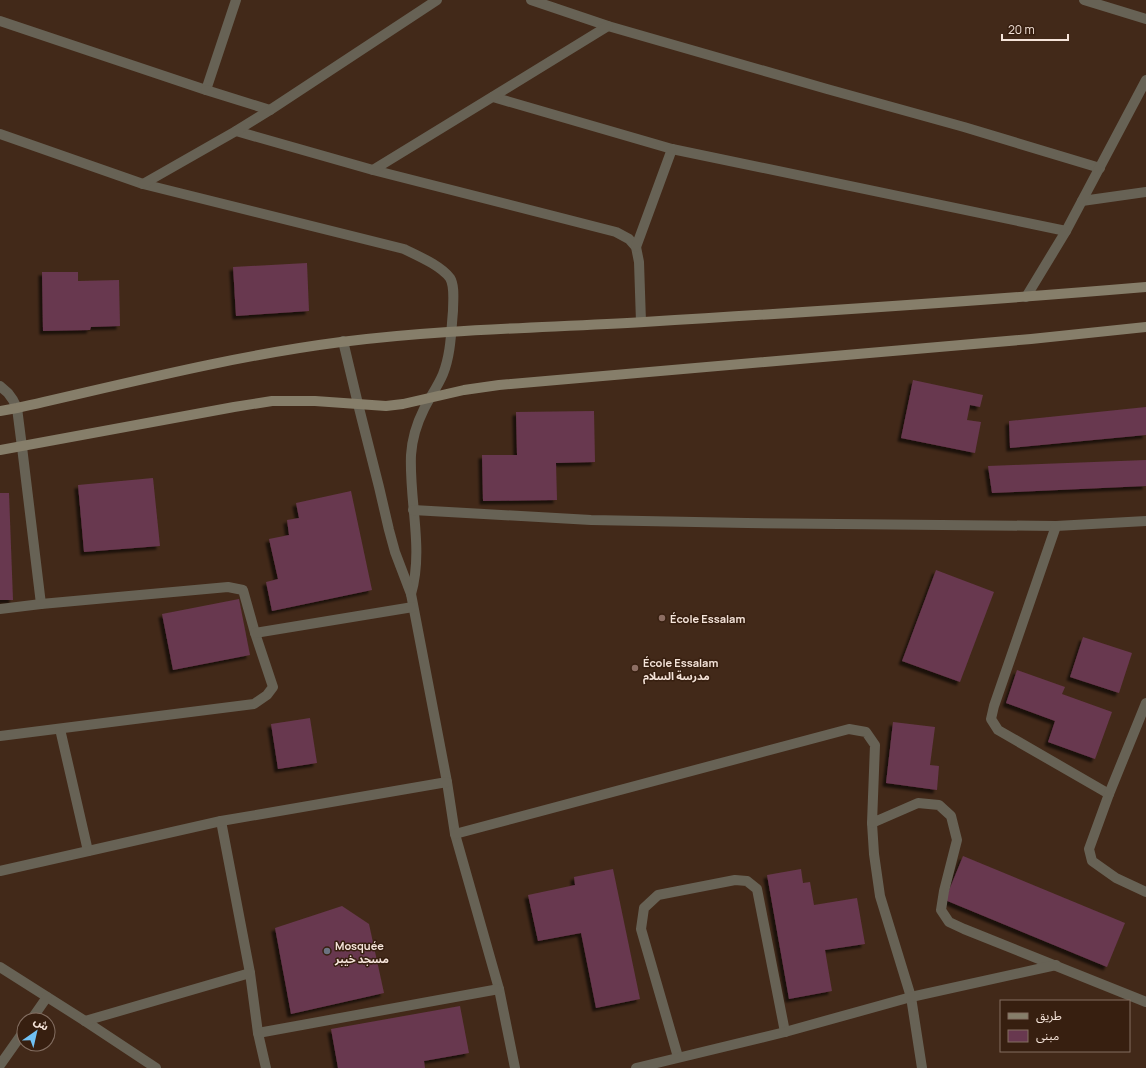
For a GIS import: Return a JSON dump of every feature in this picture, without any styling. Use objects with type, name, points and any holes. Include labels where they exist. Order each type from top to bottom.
[{"type":"street","points":[[206,90],[236,0]]},
{"type":"street","points":[[143,184],[270,110],[437,0]]},
{"type":"street","points":[[531,0],[608,26],[828,90],[964,127],[1100,168]]},
{"type":"street","points":[[1084,0],[1146,18]]},
{"type":"street","points":[[0,21],[270,110]]},
{"type":"street","points":[[373,170],[608,26]]},
{"type":"street","points":[[1026,297],[1066,231],[1146,80]]},
{"type":"street","points":[[493,96],[672,149],[1066,231]]},
{"type":"street","points":[[236,131],[373,170],[616,232],[629,239],[636,247],[639,262],[641,322]]},
{"type":"street","points":[[0,134],[143,184],[404,249],[437,266],[450,279],[454,294],[450,345],[445,366],[438,385],[420,418],[411,454],[416,546],[416,571],[411,594]]},
{"type":"street","points":[[636,247],[672,149]]},
{"type":"street","points":[[1082,201],[1146,192]]},
{"type":"street","points":[[0,411],[269,352],[344,341],[451,332],[641,322],[1026,297],[1146,287]]},
{"type":"street","points":[[0,450],[226,408],[272,401],[315,401],[386,406],[403,404],[464,390],[499,385],[1031,339],[1146,327]]},
{"type":"street","points":[[344,341],[395,552],[411,594],[447,782],[455,834],[499,989],[515,1068]]},
{"type":"street","points":[[0,386],[13,400],[16,408],[41,604]]},
{"type":"street","points":[[413,510],[599,520],[747,523],[1056,526],[1146,521]]},
{"type":"street","points":[[1056,526],[994,706],[991,719],[998,730],[1109,794]]},
{"type":"street","points":[[0,609],[228,587],[243,590],[272,687],[267,695],[254,704],[0,736]]},
{"type":"street","points":[[255,633],[413,607]]},
{"type":"street","points":[[1146,703],[1109,794],[1089,849],[1092,862],[1116,878],[1146,892]]},
{"type":"street","points":[[60,729],[88,851]]},
{"type":"street","points":[[455,834],[849,729],[866,732],[875,745],[872,823],[874,854],[880,896],[911,997],[922,1068]]},
{"type":"street","points":[[0,871],[221,821],[447,782]]},
{"type":"street","points":[[872,823],[918,803],[939,805],[951,816],[957,840],[944,891],[941,910],[949,922],[964,930],[1056,965],[1146,1002]]},
{"type":"street","points":[[221,821],[250,973],[258,1033],[266,1068]]},
{"type":"street","points":[[678,1057],[642,929],[644,908],[658,895],[735,880],[747,881],[757,889],[785,1032]]},
{"type":"street","points":[[636,1068],[785,1032],[911,997],[1056,965]]},
{"type":"street","points":[[0,967],[156,1068]]},
{"type":"street","points":[[85,1021],[250,973]]},
{"type":"street","points":[[258,1033],[499,989]]},
{"type":"street","points":[[38,1012],[48,997]]},
{"type":"street","points":[[0,1065],[16,1042]]},
{"type":"building","points":[[307,263],[309,311],[236,316],[233,267]]},
{"type":"building","points":[[42,272],[78,272],[78,281],[119,280],[120,326],[91,327],[90,330],[43,331]]},
{"type":"building","points":[[913,380],[983,395],[980,407],[970,405],[967,420],[981,422],[975,453],[901,438]]},
{"type":"building","points":[[1146,407],[1146,435],[1010,448],[1009,421]]},
{"type":"building","points":[[594,411],[595,462],[556,463],[557,500],[483,501],[482,455],[517,455],[516,412]]},
{"type":"building","points":[[1146,460],[1146,486],[992,493],[988,466]]},
{"type":"building","points":[[153,478],[160,546],[84,552],[78,485]]},
{"type":"building","points":[[351,491],[372,590],[272,611],[266,582],[278,579],[269,539],[289,535],[287,520],[299,518],[296,503]]},
{"type":"building","points":[[0,493],[9,493],[13,600],[0,600]]},
{"type":"building","points":[[936,570],[994,592],[960,682],[902,661]]},
{"type":"building","points":[[239,599],[250,655],[173,670],[162,614]]},
{"type":"building","points":[[1083,637],[1132,653],[1119,693],[1070,677]]},
{"type":"building","points":[[1017,670],[1065,687],[1062,694],[1112,712],[1095,759],[1048,742],[1055,721],[1006,703]]},
{"type":"building","points":[[310,718],[317,763],[278,769],[271,724]]},
{"type":"building","points":[[893,722],[935,727],[930,765],[939,766],[937,790],[886,783]]},
{"type":"building","points":[[963,856],[1125,923],[1107,967],[945,900]]},
{"type":"building","points":[[613,869],[640,999],[596,1008],[581,933],[538,941],[528,895],[575,885],[574,877]]},
{"type":"building","points":[[801,869],[803,883],[810,882],[814,905],[857,898],[865,944],[825,950],[832,991],[789,999],[767,875]]},
{"type":"building","name":"Mosquée مسجد خيبر","points":[[342,906],[369,924],[384,993],[291,1014],[275,928]]},
{"type":"building","points":[[460,1006],[469,1053],[424,1061],[425,1068],[338,1068],[331,1029]]},
{"type":"place","name":"École Essalam","points":[[662,618]]},
{"type":"place","name":"École Essalam مدرسة السلام","points":[[635,668]]},
{"type":"place","name":"Mosquée مسجد خيبر","points":[[327,951]]}]
